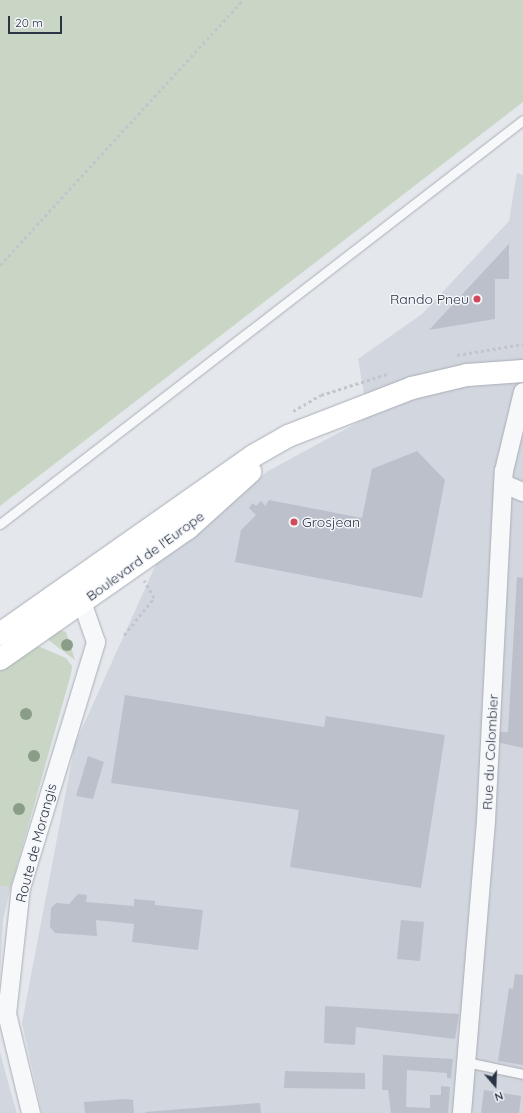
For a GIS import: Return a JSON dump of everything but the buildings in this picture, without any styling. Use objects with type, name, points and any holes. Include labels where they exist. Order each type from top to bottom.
[{"type":"main road","name":"Boulevard de l'Europe","points":[[0,634],[236,467],[288,436],[325,420],[412,388],[467,375],[523,371]]},
{"type":"main road","name":"Boulevard de l'Europe","points":[[0,658],[79,596],[188,528],[263,462],[325,420]]},
{"type":"main road","points":[[43,604],[79,596],[236,467]]},
{"type":"street","name":"Rue du Colombier","points":[[462,1113],[486,821],[504,471],[523,392]]},
{"type":"street","points":[[504,484],[523,492]]},
{"type":"street","name":"Route de Morangis","points":[[31,1113],[7,1014],[21,888],[96,642],[79,596]]},
{"type":"lane","points":[[0,524],[523,120]]},
{"type":"lane","points":[[466,1062],[523,1074]]},
{"type":"path","points":[[0,265],[243,0]]},
{"type":"shaded area","points":[[517,173],[523,175],[523,1113],[42,1113],[22,1023],[75,744],[157,562],[268,471],[368,417],[358,359],[422,314],[509,221]]},
{"type":"shaded area","points":[[0,886],[11,887],[3,919],[0,977]]},
{"type":"shaded area","points":[[0,1052],[9,1086],[17,1113],[0,1113]]},
{"type":"green space","points":[[0,0],[523,0],[523,102],[0,506]]},
{"type":"green space","points":[[59,630],[66,632],[75,660],[47,639]]},
{"type":"green space","points":[[33,644],[66,658],[72,666],[71,674],[11,887],[0,886],[0,666]]},
{"type":"place","name":"Rando Pneu","points":[[477,299]]},
{"type":"place","name":"Grosjean","points":[[294,522]]}]
